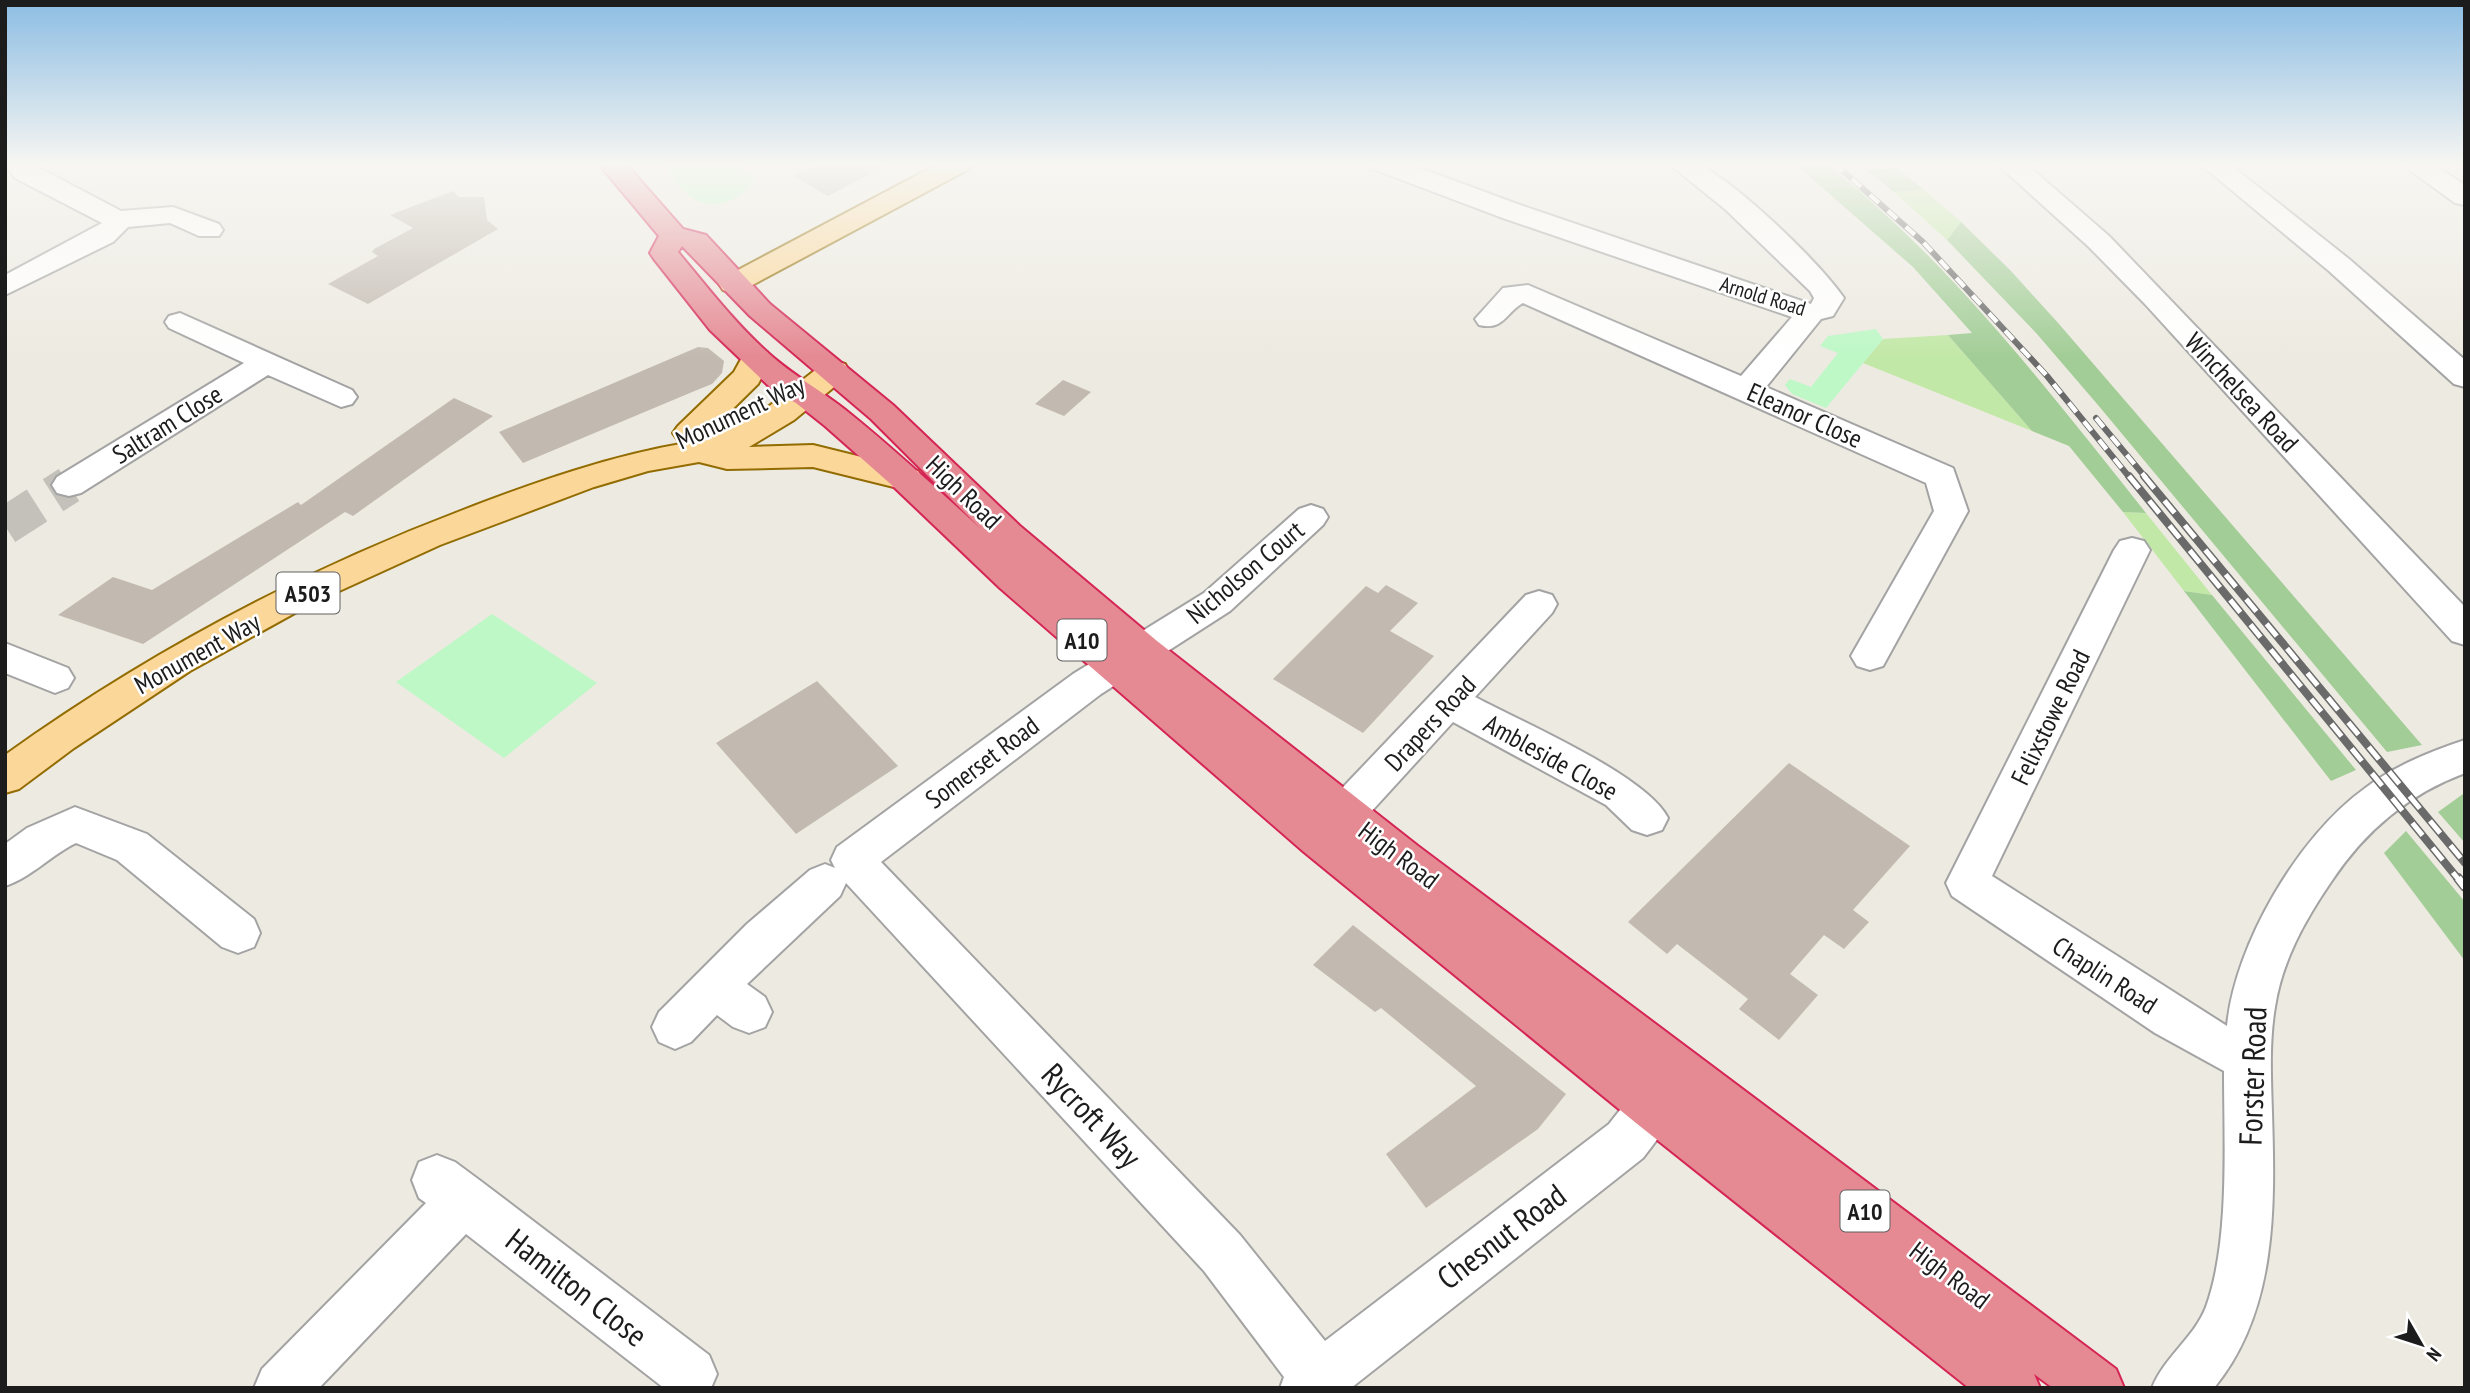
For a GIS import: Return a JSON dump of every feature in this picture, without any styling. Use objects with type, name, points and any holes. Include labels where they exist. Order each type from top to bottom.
[{"type":"highway","name":"High Road","points":[[667,228],[673,235],[696,241],[733,284],[882,412],[1008,535],[1129,659]]},
{"type":"highway","name":"High Road","points":[[673,235],[664,253],[721,324],[756,359],[906,479],[1013,579],[1129,659],[1332,827],[1666,1089],[2014,1388]]},
{"type":"highway","points":[[703,300],[733,284]]},
{"type":"highway","name":"High Road","points":[[1666,1089],[2097,1388]]},
{"type":"main road","points":[[733,284],[838,228]]},
{"type":"main road","points":[[693,442],[747,377],[756,359]]},
{"type":"main road","name":"Monument Way","points":[[5,777],[101,708],[183,659],[326,583],[492,512],[693,442],[726,444],[797,390],[834,371]]},
{"type":"main road","name":"A503","points":[[693,442],[727,458],[813,456],[906,479]]},
{"type":"street","points":[[5,286],[103,236],[113,228]]},
{"type":"street","points":[[204,228],[209,230]]},
{"type":"street","name":"Arnold Road","points":[[1560,228],[1811,313],[1823,310],[1829,298],[1820,285],[1760,228]]},
{"type":"street","name":"Winchelsea Road","points":[[2083,228],[2129,273],[2465,631]]},
{"type":"street","points":[[2293,228],[2339,265],[2465,377]]},
{"type":"street","name":"Eleanor Close","points":[[1490,319],[1513,294],[1528,294],[1941,476],[1951,511],[1870,656]]},
{"type":"street","points":[[1747,389],[1811,313]]},
{"type":"street","name":"Saltram Close","points":[[180,322],[341,397]]},
{"type":"street","name":"Saltram Close","points":[[69,485],[266,363]]},
{"type":"street","name":"Nicholson Court","points":[[1129,659],[1217,603],[1311,517]]},
{"type":"street","name":"Felixstowe Road","points":[[1967,883],[2132,550]]},
{"type":"street","name":"Drapers Road","points":[[1332,827],[1539,604]]},
{"type":"street","points":[[5,657],[54,678]]},
{"type":"street","name":"Somerset Road","points":[[675,1027],[732,999],[839,872],[1022,731],[1129,659]]},
{"type":"street","name":"Ambleside Close","points":[[1450,702],[1620,793],[1647,818]]},
{"type":"street","name":"Forster Road","points":[[2179,1388],[2211,1351],[2229,1317],[2241,1265],[2249,1203],[2248,1058],[2253,998],[2266,958],[2288,912],[2316,868],[2353,819],[2374,802],[2417,775],[2465,756]]},
{"type":"street","points":[[5,868],[43,840],[75,824],[132,847],[237,933]]},
{"type":"street","name":"Rycroft Way","points":[[839,872],[1208,1237],[1316,1380]]},
{"type":"street","name":"Chaplin Road","points":[[1967,883],[2171,1018],[2217,1045],[2248,1058]]},
{"type":"street","name":"Chesnut Road","points":[[1316,1380],[1626,1141],[1666,1089]]},
{"type":"street","name":"Hamilton Close","points":[[281,1388],[451,1190],[690,1374]]},
{"type":"green space","points":[[1868,228],[1899,228],[1955,284],[2034,374],[2146,513],[2123,512],[2069,446],[2032,431],[1948,335],[1972,333],[1913,267]]},
{"type":"green space","points":[[1934,228],[1956,228],[1947,240]]},
{"type":"green space","points":[[1956,228],[1967,228],[2011,271],[2422,745],[2387,752],[2037,334],[1947,240]]},
{"type":"green space","points":[[1876,329],[1883,339],[1826,408],[1792,394],[1785,385],[1790,379],[1811,387],[1838,353],[1820,346],[1828,336]]},
{"type":"green space","points":[[1948,335],[2032,431],[1863,363],[1883,339]]},
{"type":"green space","points":[[2123,512],[2146,513],[2212,595],[2184,591]]},
{"type":"green space","points":[[2184,591],[2212,595],[2356,770],[2331,781]]},
{"type":"green space","points":[[492,614],[597,683],[504,758],[396,682]]},
{"type":"green space","points":[[2463,794],[2465,796],[2465,843],[2438,812]]},
{"type":"green space","points":[[2406,831],[2465,902],[2465,961],[2384,853]]},
{"type":"building","points":[[413,228],[498,229],[368,304],[328,284],[378,256],[372,252]]},
{"type":"building","points":[[698,347],[708,348],[724,361],[722,373],[712,384],[523,463],[499,432]]},
{"type":"building","points":[[1063,380],[1091,392],[1064,416],[1035,404]]},
{"type":"building","points":[[454,398],[493,416],[353,516],[345,512],[143,644],[58,615],[113,577],[152,590],[298,502],[301,505]]},
{"type":"building","points":[[1386,585],[1418,603],[1390,631],[1434,656],[1363,733],[1273,679],[1366,586],[1378,593]]},
{"type":"building","points":[[817,681],[898,766],[796,834],[716,743]]},
{"type":"building","points":[[1789,763],[1910,846],[1853,910],[1869,922],[1844,949],[1824,935],[1790,974],[1818,995],[1779,1040],[1739,1009],[1748,999],[1677,944],[1667,954],[1628,922]]},
{"type":"building","points":[[1353,925],[1566,1094],[1538,1129],[1426,1208],[1386,1154],[1476,1086],[1381,1008],[1375,1012],[1313,965]]},
{"type":"tunnel","points":[[5,526],[69,485]]},
{"type":"railway","points":[[1907,228],[2047,376],[2130,478]]},
{"type":"railway","points":[[2096,418],[2146,478]]},
{"type":"railway","points":[[2129,476],[2459,880]]},
{"type":"railway","points":[[2144,476],[2465,863]]},
{"type":"railway","points":[[2458,878],[2465,887]]}]
